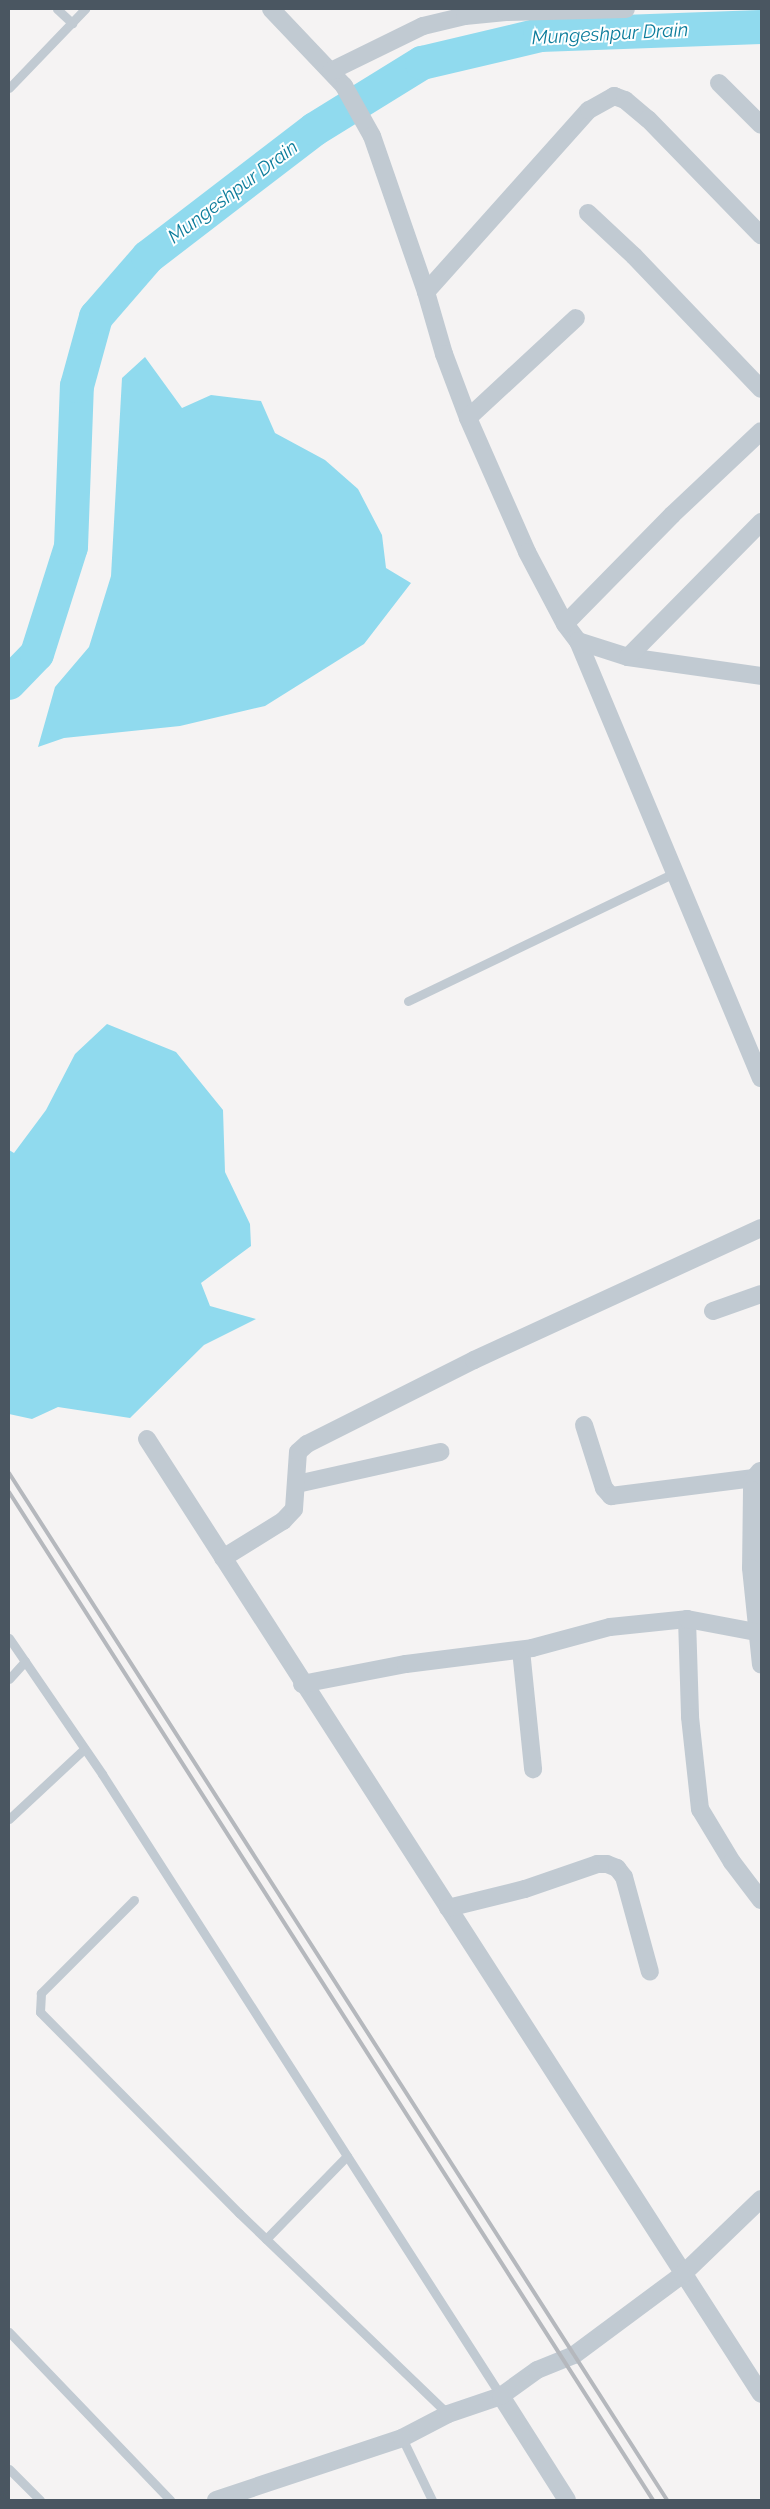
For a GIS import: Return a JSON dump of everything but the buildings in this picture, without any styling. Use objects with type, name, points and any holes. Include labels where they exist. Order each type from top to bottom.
[{"type":"street","points":[[271,9],[344,86],[372,136],[426,292],[444,354],[468,418],[527,552],[565,624],[578,641],[761,1078]]},
{"type":"street","points":[[331,71],[423,26],[465,16],[506,12],[626,9]]},
{"type":"street","points":[[719,83],[761,125]]},
{"type":"street","points":[[426,292],[589,110],[614,96],[624,100],[648,119],[761,235]]},
{"type":"street","points":[[588,213],[634,256],[761,389]]},
{"type":"street","points":[[468,418],[576,318]]},
{"type":"street","points":[[565,624],[672,515],[761,431]]},
{"type":"street","points":[[628,657],[761,522]]},
{"type":"street","points":[[578,641],[628,657],[761,676]]},
{"type":"street","points":[[223,1558],[283,1521],[294,1509],[298,1452],[307,1444],[474,1360],[761,1228]]},
{"type":"street","points":[[713,1311],[761,1294]]},
{"type":"street","points":[[584,1425],[604,1488],[611,1496],[757,1474],[751,1568],[756,1632],[761,1664]]},
{"type":"street","points":[[146,1439],[761,2394]]},
{"type":"street","points":[[297,1484],[440,1452]]},
{"type":"street","points":[[302,1684],[406,1664],[521,1650],[610,1628],[687,1619],[756,1632]]},
{"type":"street","points":[[687,1619],[690,1717],[700,1809],[732,1862],[761,1900]]},
{"type":"street","points":[[521,1650],[533,1769]]},
{"type":"street","points":[[448,1908],[526,1889],[597,1864],[607,1864],[624,1877],[650,1972]]},
{"type":"street","points":[[216,2500],[402,2438],[448,2414],[501,2396],[538,2370],[574,2355],[684,2274],[761,2199]]},
{"type":"street","points":[[501,2396],[567,2500]]},
{"type":"lane","points":[[57,9],[72,23]]},
{"type":"lane","points":[[9,88],[85,9]]},
{"type":"lane","points":[[408,1001],[674,873]]},
{"type":"lane","points":[[9,1638],[84,1749],[501,2396]]},
{"type":"lane","points":[[9,1679],[25,1662]]},
{"type":"lane","points":[[9,1819],[84,1749]]},
{"type":"lane","points":[[134,1900],[41,1993],[40,2012],[266,2239],[448,2414]]},
{"type":"lane","points":[[266,2239],[347,2156]]},
{"type":"lane","points":[[9,2332],[170,2500]]},
{"type":"lane","points":[[402,2438],[432,2500]]},
{"type":"lane","points":[[9,2469],[40,2500]]},
{"type":"water","points":[[145,357],[182,408],[211,395],[261,401],[275,433],[325,460],[358,489],[382,535],[386,568],[411,583],[364,644],[265,706],[180,726],[64,738],[38,747],[55,687],[89,647],[111,576],[122,378]]},
{"type":"water","points":[[107,1024],[176,1052],[223,1110],[225,1172],[250,1224],[251,1246],[201,1283],[210,1306],[256,1319],[204,1345],[130,1418],[58,1407],[32,1419],[9,1414],[9,1150],[14,1153],[46,1110],[75,1054]]},
{"type":"waterway","name":"Mungeshpur Drain","points":[[9,683],[37,654],[71,547],[77,386],[96,317],[148,257],[315,129],[422,63],[540,35],[761,27]]},
{"type":"railway","points":[[9,1473],[667,2500]]},
{"type":"railway","points":[[9,1492],[653,2500]]}]
